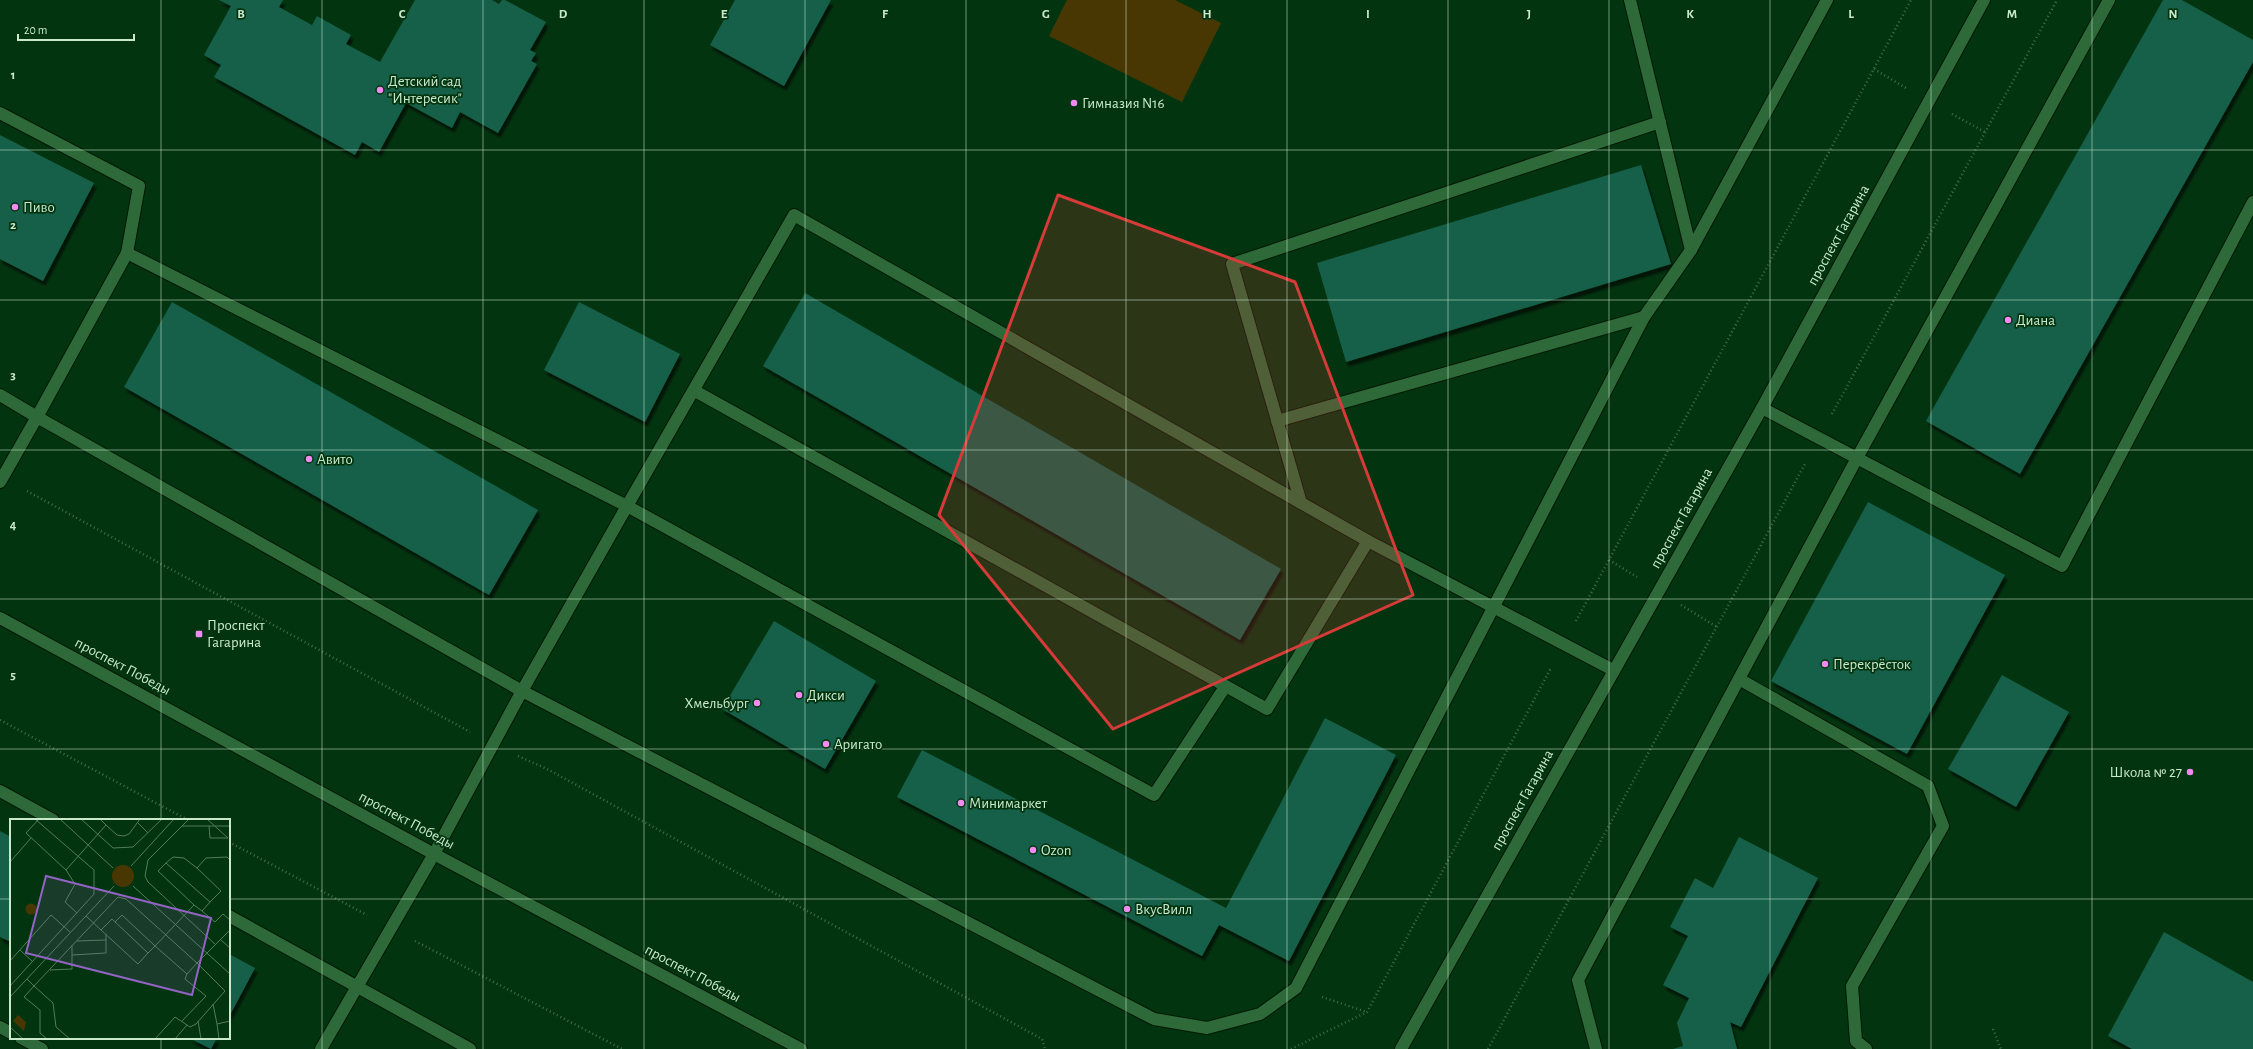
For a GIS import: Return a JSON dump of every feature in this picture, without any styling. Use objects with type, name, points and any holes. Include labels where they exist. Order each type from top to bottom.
[{"type":"street","points":[[1630,0],[1691,250]]},
{"type":"street","points":[[0,396],[522,691],[1154,1019],[1207,1028],[1260,1014],[1296,988],[1644,317],[1691,250],[1827,0]]},
{"type":"street","name":"проспект Гагарина","points":[[1401,1049],[1613,670],[1762,408],[1984,0]]},
{"type":"street","points":[[1596,1049],[1578,980],[1857,458],[2109,0]]},
{"type":"street","points":[[0,113],[140,186],[127,253],[1,480]]},
{"type":"street","points":[[1301,503],[1232,264],[1660,122]]},
{"type":"street","points":[[1762,408],[2062,566],[2253,202]]},
{"type":"street","points":[[322,1049],[434,854],[522,691],[627,506],[695,391],[794,215],[1368,541],[1613,670]]},
{"type":"street","points":[[127,253],[627,506],[1154,795],[1225,686]]},
{"type":"street","points":[[1277,421],[1644,317]]},
{"type":"street","points":[[695,391],[1267,710],[1368,541]]},
{"type":"street","name":"проспект Победы","points":[[0,618],[434,854],[801,1049]]},
{"type":"street","points":[[1739,679],[1928,786],[1943,826],[1852,986],[1856,1041],[1866,1049]]},
{"type":"street","points":[[0,791],[51,819]]},
{"type":"street","points":[[230,917],[470,1049]]},
{"type":"street","points":[[0,1027],[10,1032]]},
{"type":"street","points":[[23,1039],[42,1049]]},
{"type":"path","points":[[1290,1049],[1367,1012],[1564,643],[1912,0]]},
{"type":"path","points":[[1488,1049],[2057,0]]},
{"type":"path","points":[[1,480],[494,745],[547,768],[1042,1039],[1045,1049]]},
{"type":"path","points":[[0,720],[186,819]]},
{"type":"path","points":[[230,843],[622,1049]]},
{"type":"path","points":[[1296,988],[1367,1012]]},
{"type":"path","points":[[1993,1029],[2001,1049]]},
{"type":"highlighted area","points":[[1058,195],[1295,282],[1413,595],[1113,729],[939,515]]},
{"type":"shaded area","points":[[1067,0],[1175,0],[1221,23],[1182,102],[1049,36]]},
{"type":"building","name":"Детский сад \"Интересик\"","points":[[219,0],[283,0],[279,7],[312,25],[317,16],[351,35],[346,44],[380,62],[415,0],[492,0],[499,4],[502,0],[505,0],[546,22],[530,50],[536,53],[531,61],[537,64],[498,133],[460,112],[452,128],[406,103],[379,152],[362,142],[355,155],[214,77],[221,65],[204,55],[231,6]]},
{"type":"building","points":[[735,0],[831,0],[784,86],[710,45]]},
{"type":"building","points":[[2163,0],[2182,0],[2253,40],[2253,62],[2020,474],[1926,421]]},
{"type":"building","points":[[0,135],[94,183],[43,281],[0,259]]},
{"type":"building","points":[[1641,165],[1671,264],[1346,362],[1317,263]]},
{"type":"building","points":[[805,293],[1281,569],[1240,640],[763,366]]},
{"type":"building","points":[[172,302],[538,510],[489,595],[124,387]]},
{"type":"building","points":[[579,302],[680,354],[645,422],[544,370]]},
{"type":"building","points":[[1868,502],[2005,575],[1907,754],[1771,681]]},
{"type":"building","name":"Дикси","points":[[774,621],[876,681],[825,769],[722,709]]},
{"type":"building","points":[[2002,675],[2069,712],[2016,807],[1948,769]]},
{"type":"building","points":[[1325,718],[1396,755],[1289,961],[1219,925],[1202,956],[897,797],[922,750],[1226,908]]},
{"type":"building","points":[[0,831],[10,836],[10,942],[0,937]]},
{"type":"building","points":[[1739,837],[1818,878],[1741,1027],[1730,1022],[1737,1049],[1673,1049],[1683,1046],[1677,1023],[1689,998],[1663,985],[1688,936],[1670,927],[1695,878],[1713,888]]},
{"type":"building","points":[[2164,932],[2253,982],[2253,1049],[2132,1049],[2108,1036]]},
{"type":"building","points":[[230,955],[255,968],[230,1015]]},
{"type":"building","points":[[191,1039],[216,1039],[211,1049]]},
{"type":"place","name":"Детский сад \"Интересик\"","points":[[380,90]]},
{"type":"place","name":"Гимназия N16","points":[[1074,103]]},
{"type":"place","name":"Пиво","points":[[15,207]]},
{"type":"place","name":"Диана","points":[[2008,320]]},
{"type":"place","name":"Авито","points":[[309,459]]},
{"type":"place","name":"Проспект Гагарина","points":[[199,634]]},
{"type":"place","name":"Перекрёсток","points":[[1825,664]]},
{"type":"place","name":"Дикси","points":[[799,695]]},
{"type":"place","name":"Хмельбург","points":[[757,703]]},
{"type":"place","name":"Аригато","points":[[826,744]]},
{"type":"place","name":"Школа № 27","points":[[2190,772]]},
{"type":"place","name":"Минимаркет","points":[[961,803]]},
{"type":"place","name":"Ozon","points":[[1033,850]]},
{"type":"place","name":"ВкусВилл","points":[[1127,909]]}]
